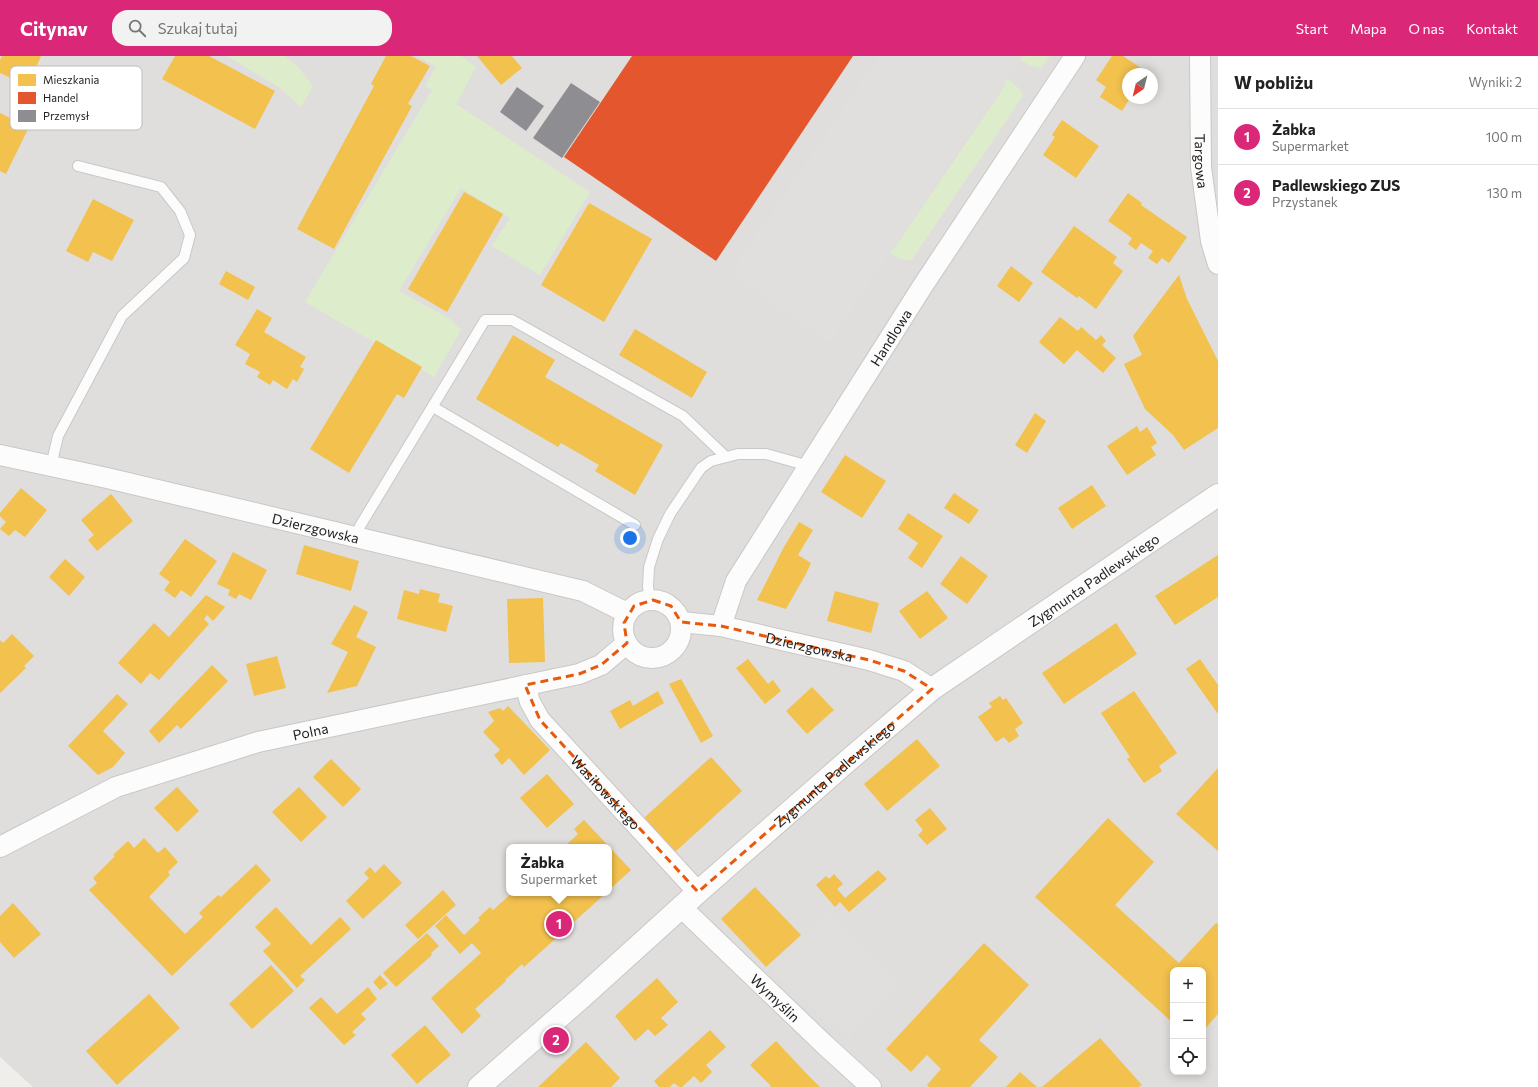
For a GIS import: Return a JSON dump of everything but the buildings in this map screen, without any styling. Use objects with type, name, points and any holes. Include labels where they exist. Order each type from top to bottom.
[{"type":"street","name":"Handlowa","points":[[721,626],[736,581],[922,287],[1075,56]]},
{"type":"street","name":"Targowa","points":[[1200,56],[1201,168],[1211,241],[1218,264]]},
{"type":"street","name":"Dzierzgowska","points":[[0,455],[583,590],[627,613]]},
{"type":"street","name":"Zygmunta Padlewskiego","points":[[479,1087],[582,998],[698,892],[932,689],[1218,495]]},
{"type":"street","points":[[650,600],[662,601],[671,606],[677,613],[681,622],[681,632],[678,642],[672,650],[663,656],[653,658],[643,656],[634,651],[627,643],[624,633],[624,623],[627,613],[634,606],[643,601],[650,600]]},
{"type":"street","name":"Dzierzgowska","points":[[681,622],[721,626],[869,660],[904,671],[932,689]]},
{"type":"street","name":"Polna","points":[[0,847],[116,787],[258,742],[579,674],[601,665],[627,643]]},
{"type":"street","name":"Wasiłowskiego","points":[[525,686],[530,702],[540,720],[698,892]]},
{"type":"street","name":"Wymyślin","points":[[682,907],[825,1045],[871,1087]]},
{"type":"lane","points":[[51,466],[58,436],[122,316],[184,258],[190,235],[180,211],[161,188],[78,166]]},
{"type":"lane","points":[[356,537],[360,526],[485,320],[512,320],[683,416],[726,457]]},
{"type":"lane","points":[[433,407],[635,525]]},
{"type":"lane","points":[[650,600],[648,587],[649,567],[658,539],[670,514],[701,468],[711,461],[738,454],[766,454],[809,466]]},
{"type":"highlighted area","points":[[653,600],[671,606],[681,622],[721,626],[869,660],[904,671],[932,689],[698,892],[540,720],[525,685],[579,674],[601,665],[627,643],[624,623],[634,606]]},
{"type":"shaded area","points":[[0,56],[1218,56],[1218,1087],[33,1087],[0,1057]]},
{"type":"shaded area","points":[[879,56],[1023,56],[829,343],[730,274]]},
{"type":"shaded area","points":[[828,913],[902,985],[849,1039],[770,971]]},
{"type":"green space","points":[[227,56],[285,56],[298,67],[313,86],[301,107],[280,88]]},
{"type":"green space","points":[[418,56],[461,56],[476,67],[456,104],[590,192],[540,275],[492,246],[510,218],[461,188],[399,291],[450,319],[461,330],[434,377],[305,302],[432,90],[425,86],[436,67]]},
{"type":"green space","points":[[1015,56],[1050,56],[1041,68],[1030,66]]},
{"type":"green space","points":[[995,71],[1015,85],[1023,96],[911,261],[898,258],[878,244],[878,239],[894,249],[1006,84],[990,73]]},
{"type":"place","name":"Żabka","points":[[559,924]]},
{"type":"place","name":"Padlewskiego ZUS","points":[[556,1040]]}]
